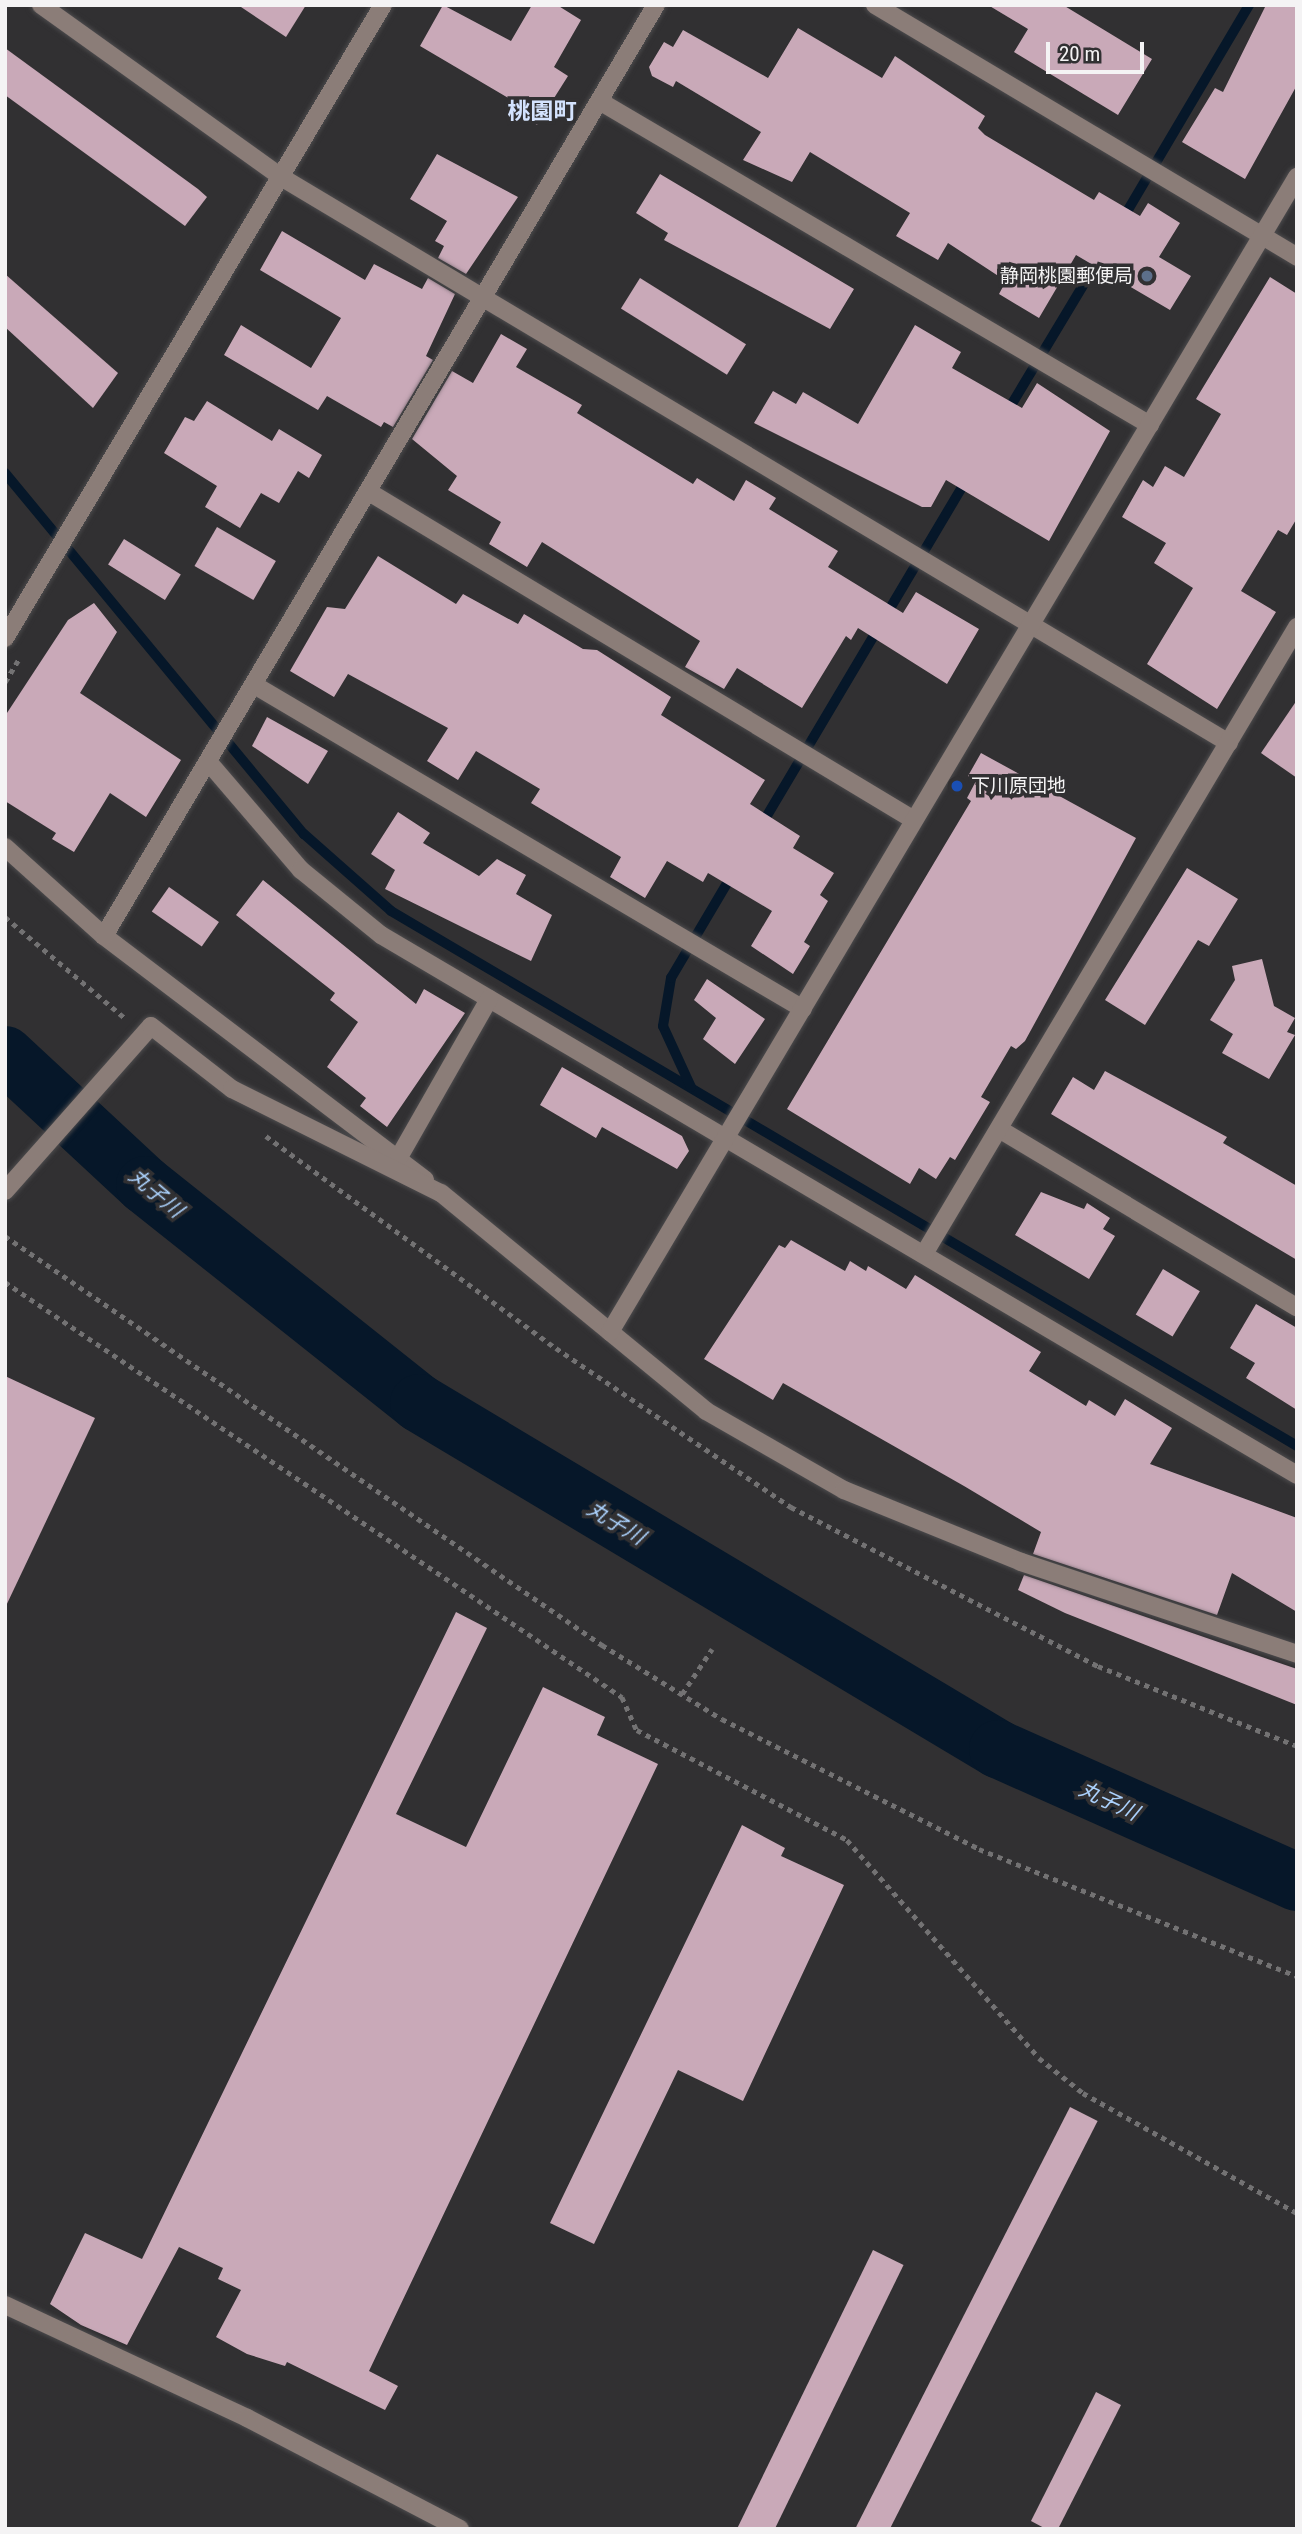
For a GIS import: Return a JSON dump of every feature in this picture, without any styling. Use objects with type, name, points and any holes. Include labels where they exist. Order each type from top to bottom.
[{"type":"street","points":[[41,5],[281,177],[1033,623],[1229,743]]},
{"type":"street","points":[[5,638],[383,5]]},
{"type":"street","points":[[104,936],[211,765],[656,5]]},
{"type":"street","points":[[875,5],[1297,257]]},
{"type":"street","points":[[601,102],[1150,425]]},
{"type":"street","points":[[611,1332],[1297,177]]},
{"type":"street","points":[[369,492],[914,820]]},
{"type":"street","points":[[924,1254],[1297,627]]},
{"type":"street","points":[[256,686],[803,1009]]},
{"type":"street","points":[[211,765],[332,898],[489,999],[1297,1475]]},
{"type":"street","points":[[5,847],[104,936],[399,1157],[706,1412],[844,1490],[1021,1562],[1297,1654]]},
{"type":"street","points":[[399,1157],[489,999]]},
{"type":"street","points":[[5,1191],[132,1040],[151,1026],[232,1089],[441,1193]]},
{"type":"street","points":[[999,1129],[1297,1307]]},
{"type":"street","points":[[5,2305],[460,2529]]},
{"type":"path","points":[[5,1236],[681,1694],[979,1849],[1297,1976]]},
{"type":"path","points":[[5,1282],[622,1697],[638,1730],[847,1840],[1039,2058],[1083,2092],[1297,2213]]},
{"type":"path","points":[[681,1694],[712,1649]]},
{"type":"building","points":[[238,5],[306,5],[286,37]]},
{"type":"building","points":[[443,5],[511,41],[532,5],[557,5],[581,20],[554,67],[568,76],[537,125],[506,105],[510,99],[420,46]]},
{"type":"building","points":[[988,5],[1063,5],[1152,59],[1118,115],[1014,52],[1028,29]]},
{"type":"building","points":[[1266,5],[1297,5],[1297,85],[1245,179],[1182,142],[1215,88],[1223,92]]},
{"type":"building","points":[[798,28],[882,78],[895,56],[985,116],[978,128],[985,135],[1094,200],[1099,192],[1140,216],[1148,203],[1180,223],[1159,257],[1191,276],[1170,310],[1076,255],[1039,318],[999,294],[1006,281],[948,243],[938,260],[896,236],[910,213],[810,152],[792,182],[743,160],[761,132],[676,81],[673,87],[652,76],[649,67],[664,42],[673,47],[683,30],[768,78]]},
{"type":"building","points":[[5,48],[207,197],[185,226],[5,95]]},
{"type":"building","points":[[437,154],[518,197],[466,274],[438,258],[444,246],[435,241],[447,221],[410,199]]},
{"type":"building","points":[[660,174],[854,289],[830,329],[664,240],[668,233],[636,213]]},
{"type":"building","points":[[282,231],[365,280],[374,264],[422,289],[428,278],[455,294],[426,356],[433,360],[393,427],[384,422],[381,427],[327,396],[318,410],[224,355],[241,325],[311,368],[341,318],[260,270]]},
{"type":"building","points":[[5,274],[118,373],[93,408],[5,327]]},
{"type":"building","points":[[1270,277],[1297,294],[1297,518],[1287,535],[1278,530],[1241,591],[1276,612],[1217,709],[1147,664],[1193,588],[1154,563],[1166,543],[1122,517],[1143,480],[1153,487],[1165,466],[1184,477],[1221,414],[1196,399]]},
{"type":"building","points":[[640,278],[746,344],[727,375],[621,309]]},
{"type":"building","points":[[915,325],[961,352],[952,368],[1022,408],[1037,383],[1110,431],[1049,541],[946,480],[931,507],[922,507],[754,423],[773,391],[796,404],[803,392],[858,424]]},
{"type":"building","points":[[501,334],[527,349],[516,367],[582,405],[577,413],[693,484],[697,478],[734,501],[746,480],[776,498],[769,509],[838,551],[828,567],[903,613],[916,592],[979,629],[947,684],[858,628],[851,640],[846,636],[802,708],[737,668],[724,689],[685,667],[700,641],[542,542],[527,567],[489,544],[501,522],[448,490],[457,476],[412,439],[452,371],[473,383]]},
{"type":"building","points":[[207,401],[272,441],[279,429],[322,455],[309,478],[298,471],[279,503],[261,493],[240,528],[205,507],[217,486],[164,453],[185,417],[194,421]]},
{"type":"building","points":[[217,527],[276,561],[253,600],[194,566]]},
{"type":"building","points":[[124,539],[181,575],[165,600],[108,564]]},
{"type":"building","points":[[378,556],[456,604],[463,594],[518,624],[524,614],[583,649],[597,650],[671,697],[661,715],[765,780],[750,804],[800,836],[793,848],[834,873],[820,895],[828,901],[804,942],[810,946],[793,974],[751,946],[772,911],[708,873],[703,882],[667,861],[645,898],[610,877],[621,857],[531,803],[540,789],[476,751],[458,780],[427,761],[448,728],[348,674],[334,697],[290,671],[327,607],[345,609]]},
{"type":"building","points":[[94,603],[117,632],[80,693],[181,760],[146,817],[110,793],[74,852],[52,839],[56,833],[5,801],[5,716],[68,620]]},
{"type":"building","points":[[1297,700],[1297,778],[1261,753]]},
{"type":"building","points":[[267,717],[328,751],[308,784],[252,746]]},
{"type":"building","points":[[981,753],[1136,838],[1025,1041],[1016,1049],[1011,1046],[981,1097],[990,1102],[955,1160],[950,1157],[936,1179],[919,1168],[910,1184],[787,1109],[971,801],[967,798],[976,781],[968,776]]},
{"type":"building","points":[[398,812],[430,833],[423,843],[479,876],[497,859],[526,875],[516,894],[552,915],[531,961],[385,889],[395,870],[371,854]]},
{"type":"building","points":[[1187,868],[1238,899],[1209,946],[1198,940],[1145,1025],[1105,1000]]},
{"type":"building","points":[[263,880],[416,1004],[424,989],[465,1013],[387,1127],[360,1106],[366,1098],[327,1067],[358,1022],[330,1000],[335,993],[236,915]]},
{"type":"building","points":[[169,887],[219,922],[202,947],[152,912]]},
{"type":"building","points":[[1262,959],[1274,1006],[1295,1018],[1287,1032],[1295,1035],[1269,1079],[1222,1053],[1233,1034],[1210,1020],[1235,980],[1232,966]]},
{"type":"building","points":[[707,979],[765,1019],[735,1064],[703,1039],[716,1018],[694,1000]]},
{"type":"building","points":[[562,1067],[682,1136],[689,1151],[677,1169],[602,1127],[596,1138],[540,1105]]},
{"type":"building","points":[[1105,1071],[1227,1137],[1223,1143],[1297,1186],[1297,1260],[1051,1114],[1073,1077],[1094,1090]]},
{"type":"building","points":[[1041,1192],[1084,1209],[1087,1203],[1110,1218],[1103,1229],[1115,1236],[1089,1279],[1015,1235]]},
{"type":"building","points":[[791,1240],[845,1271],[850,1261],[866,1271],[868,1266],[906,1289],[915,1275],[1041,1352],[1029,1371],[1086,1406],[1089,1400],[1115,1416],[1125,1399],[1172,1428],[1150,1464],[1297,1518],[1297,1612],[1232,1573],[1217,1615],[1033,1554],[1041,1532],[964,1486],[783,1383],[773,1400],[704,1359],[779,1245],[785,1248]]},
{"type":"building","points":[[1163,1269],[1200,1291],[1173,1337],[1136,1314]]},
{"type":"building","points":[[1256,1304],[1297,1328],[1297,1410],[1246,1378],[1255,1363],[1230,1348]]},
{"type":"building","points":[[5,1376],[95,1418],[5,1608]]},
{"type":"building","points":[[1024,1575],[1297,1669],[1297,1705],[1065,1613],[1018,1590]]},
{"type":"building","points":[[456,1612],[487,1628],[396,1814],[466,1847],[543,1687],[605,1717],[597,1735],[658,1764],[369,2371],[398,2386],[385,2410],[287,2362],[285,2366],[247,2354],[216,2337],[241,2290],[218,2279],[223,2268],[179,2247],[127,2345],[81,2325],[50,2304],[85,2233],[142,2259]]},
{"type":"building","points":[[742,1825],[785,1848],[781,1856],[844,1885],[743,2101],[678,2070],[594,2244],[550,2223]]},
{"type":"building","points":[[1070,2107],[1098,2121],[890,2529],[856,2527]]},
{"type":"building","points":[[873,2250],[904,2265],[775,2529],[738,2528]]},
{"type":"building","points":[[1096,2392],[1121,2405],[1058,2529],[1046,2529],[1031,2521]]},
{"type":"waterway","points":[[1122,220],[1249,5]]},
{"type":"waterway","points":[[1007,412],[1100,257]]},
{"type":"waterway","points":[[5,473],[304,834],[391,911],[1297,1446]]},
{"type":"waterway","points":[[762,824],[967,479]]},
{"type":"waterway","points":[[691,1087],[663,1026],[671,978],[733,873]]},
{"type":"waterway","name":"丸子川","points":[[5,1055],[145,1185],[419,1403],[998,1749],[1297,1882]]},
{"type":"place","name":"静岡桃園郵便局","points":[[1147,276]]},
{"type":"place","name":"下川原団地","points":[[957,786]]},
{"type":"district","name":"桃園町","points":[[542,112]]}]
